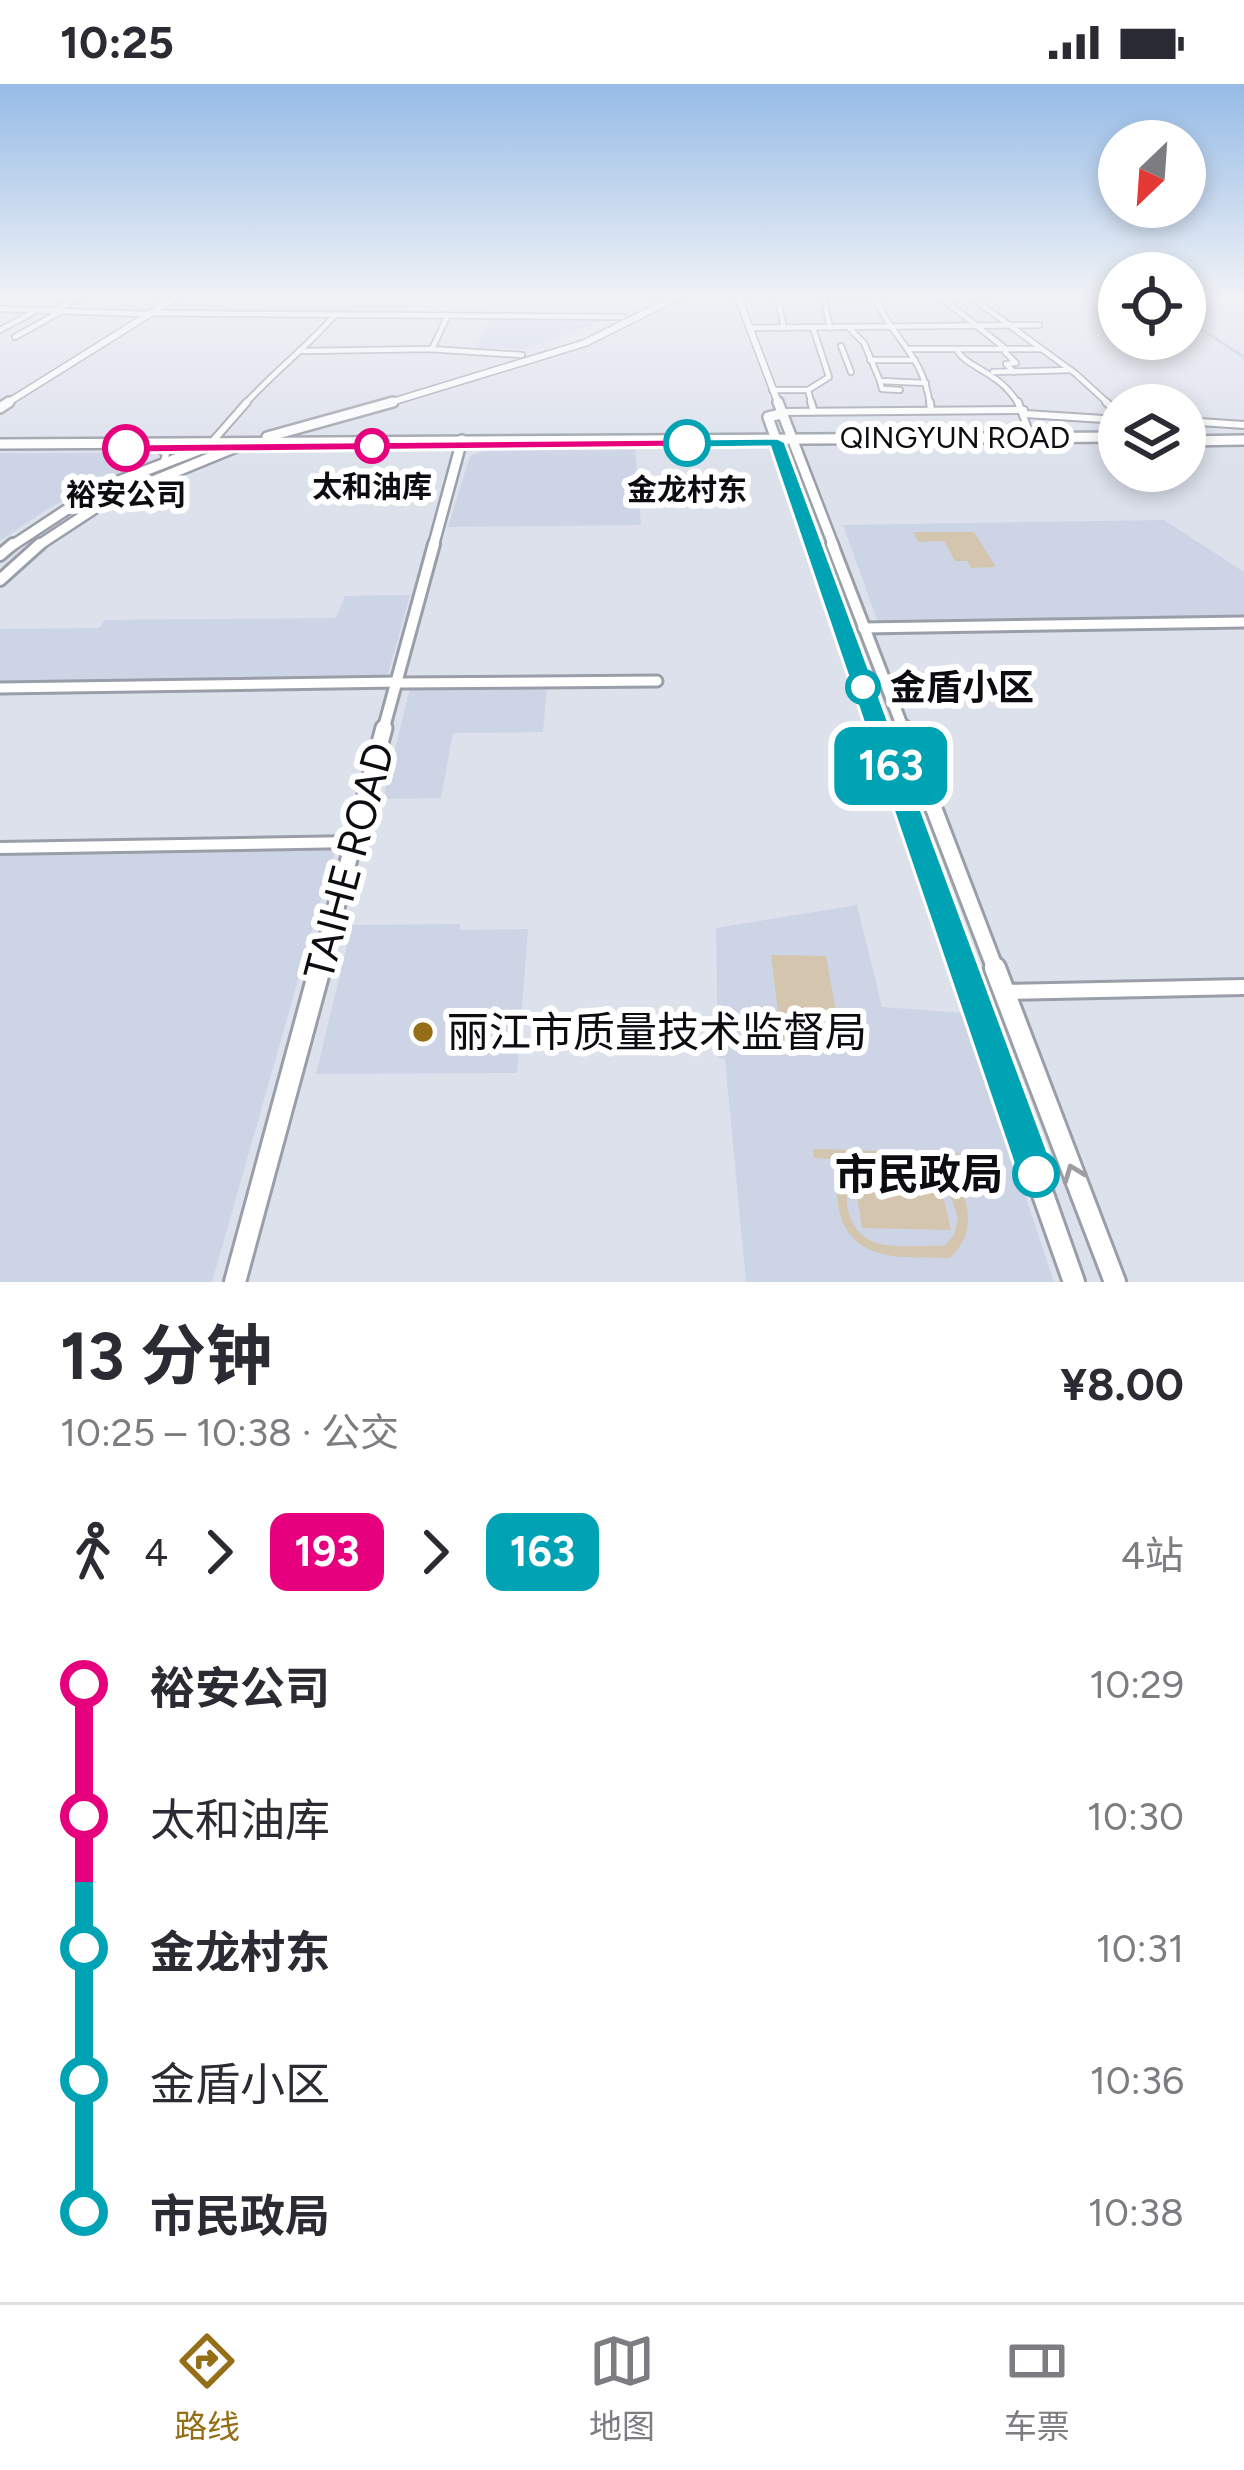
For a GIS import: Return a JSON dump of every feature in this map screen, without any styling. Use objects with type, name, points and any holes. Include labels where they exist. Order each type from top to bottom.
[{"type":"main road","points":[[0,408],[88,351]]},
{"type":"main road","points":[[0,555],[6,545],[90,493],[164,461],[533,351]]},
{"type":"main road","points":[[0,580],[42,540],[106,497],[252,442],[557,351]]},
{"type":"main road","points":[[757,351],[781,413],[783,440],[1074,1282]]},
{"type":"main road","points":[[1206,438],[1244,437]]},
{"type":"main road","name":"QINGYUN ROAD","points":[[0,447],[1098,439]]},
{"type":"main road","name":"QINGYUN ROAD","points":[[783,440],[1098,439]]},
{"type":"main road","points":[[783,440],[863,628],[1115,1282]]},
{"type":"main road","name":"QINGYUN ROAD","points":[[0,447],[462,443]]},
{"type":"main road","name":"TAIHE ROAD","points":[[236,1282],[462,443]]},
{"type":"street","points":[[213,444],[280,364],[309,351]]},
{"type":"street","points":[[460,351],[522,355]]},
{"type":"street","points":[[772,390],[808,391],[829,377],[820,351]]},
{"type":"street","points":[[843,351],[850,372]]},
{"type":"street","points":[[866,351],[882,389],[926,383]]},
{"type":"street","points":[[911,351],[926,383],[931,410]]},
{"type":"street","points":[[958,351],[962,359],[992,372],[1017,395],[1030,437]]},
{"type":"street","points":[[1006,351],[1016,363],[1006,364],[1014,372]]},
{"type":"street","points":[[1041,351],[1071,370],[1098,396]]},
{"type":"street","points":[[822,356],[845,356]]},
{"type":"street","points":[[870,360],[915,360]]},
{"type":"street","points":[[992,372],[1071,370]]},
{"type":"street","points":[[899,386],[904,410]]},
{"type":"street","points":[[808,391],[813,410]]},
{"type":"street","points":[[781,413],[931,410],[1098,416]]},
{"type":"street","points":[[1206,422],[1244,425]]},
{"type":"street","points":[[301,427],[295,436],[302,441]]},
{"type":"street","points":[[158,448],[165,452],[164,461]]},
{"type":"street","points":[[863,628],[1244,622]]},
{"type":"street","points":[[0,688],[657,681]]},
{"type":"street","points":[[0,848],[355,842]]},
{"type":"street","points":[[1004,992],[1244,987]]},
{"type":"shaded area","points":[[635,447],[641,525],[448,527],[470,456],[490,448]]},
{"type":"shaded area","points":[[0,453],[154,455],[49,508],[0,541]]},
{"type":"shaded area","points":[[1164,520],[1244,572],[1244,617],[878,622],[843,525]]},
{"type":"shaded area","points":[[913,532],[974,532],[996,567],[971,568],[967,561],[955,561],[944,541],[918,542]]},
{"type":"shaded area","points":[[410,595],[387,678],[0,684],[0,629],[99,628],[105,620],[336,618],[345,596]]},
{"type":"shaded area","points":[[547,687],[543,732],[453,733],[441,798],[383,799],[410,688]]},
{"type":"shaded area","points":[[336,847],[212,1282],[0,1282],[0,851]]},
{"type":"shaded area","points":[[857,905],[882,1007],[964,1013],[1054,1282],[746,1282],[725,1059],[718,1058],[716,928]]},
{"type":"shaded area","points":[[460,924],[460,930],[528,929],[517,1073],[316,1074],[352,925]]},
{"type":"shaded area","points":[[771,955],[826,956],[842,1045],[782,1044]]},
{"type":"shaded area","points":[[813,1149],[959,1153],[961,1162],[938,1163],[964,1195],[968,1221],[960,1247],[950,1258],[896,1256],[865,1247],[843,1224],[838,1204],[838,1180],[847,1160],[814,1158]],"holes":[[[866,1162],[914,1163],[945,1180],[958,1218],[954,1235],[944,1246],[890,1245],[863,1236],[847,1204],[847,1191],[857,1170]]]},
{"type":"shaded area","points":[[854,1176],[939,1178],[951,1230],[862,1228]]},
{"type":"waterway","points":[[1235,351],[1244,357]]},
{"type":"bus line","name":"163","points":[[687,443],[777,442],[1036,1174]]},
{"type":"bus line","name":"193","points":[[126,448],[687,443]]},
{"type":"place","name":"金龙村东","points":[[687,443]]},
{"type":"place","name":"太和油库","points":[[372,446]]},
{"type":"place","name":"裕安公司","points":[[126,448]]},
{"type":"place","name":"金盾小区","points":[[863,687]]},
{"type":"place","name":"丽江市质量技术监督局","points":[[423,1032]]},
{"type":"place","name":"市民政局","points":[[1036,1174]]}]
